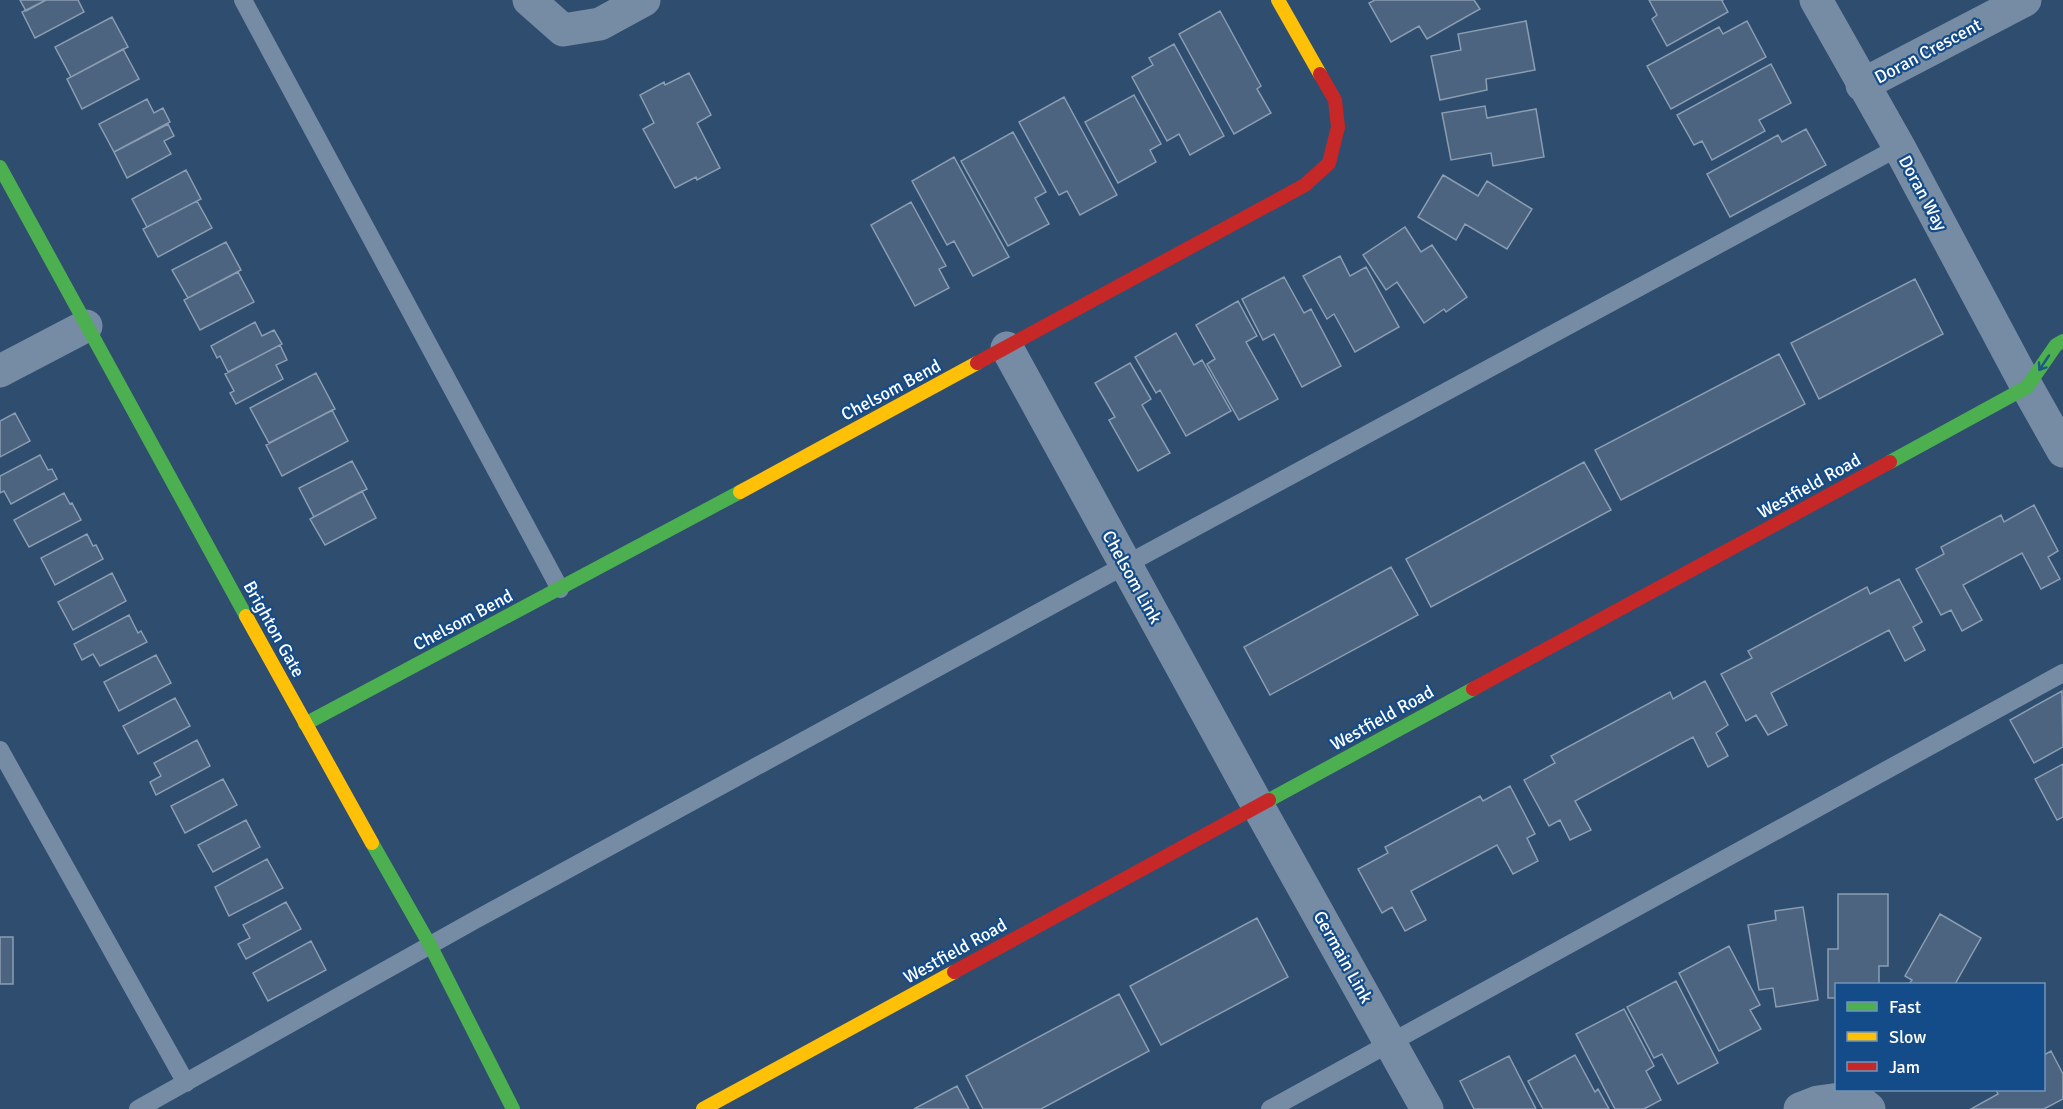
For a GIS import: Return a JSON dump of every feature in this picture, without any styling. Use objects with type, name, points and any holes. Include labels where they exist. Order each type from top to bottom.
[{"type":"street","points":[[529,0],[563,30],[600,24],[644,0]]},
{"type":"street","name":"Chelsom Bend","points":[[305,724],[561,589],[1305,185],[1329,163],[1338,127],[1335,100],[1278,0]]},
{"type":"street","name":"Doran Way","points":[[1816,0],[1899,147],[2063,451]]},
{"type":"street","name":"Doran Crescent","points":[[1863,85],[2025,0]]},
{"type":"street","name":"Brighton Gate","points":[[0,167],[305,724],[430,945],[513,1109]]},
{"type":"street","points":[[0,371],[86,326]]},
{"type":"street","name":"Westfield Road","points":[[703,1109],[2027,387],[2056,345],[2063,341]]},
{"type":"street","name":"Chelsom Link","points":[[1006,348],[1258,806]]},
{"type":"street","name":"Germain Link","points":[[1258,806],[1427,1109]]},
{"type":"street","points":[[1800,1109],[1818,1102],[1854,1097],[1869,1109]]},
{"type":"lane","points":[[243,0],[561,589]]},
{"type":"lane","points":[[138,1109],[430,945],[1899,147]]},
{"type":"lane","points":[[1270,1109],[2063,673]]},
{"type":"lane","points":[[0,750],[186,1083]]},
{"type":"building","points":[[20,0],[46,0],[26,11]]},
{"type":"building","points":[[46,0],[78,0],[84,12],[35,38],[22,12]]},
{"type":"building","points":[[1375,0],[1474,0],[1480,9],[1427,39],[1419,26],[1391,42],[1369,3]]},
{"type":"building","points":[[1649,0],[1723,0],[1728,12],[1667,46],[1652,19],[1657,15]]},
{"type":"building","points":[[1220,11],[1261,86],[1257,89],[1271,113],[1234,134],[1179,34]]},
{"type":"building","points":[[112,17],[128,47],[71,77],[55,47]]},
{"type":"building","points":[[1526,21],[1535,70],[1486,79],[1487,90],[1440,100],[1431,56],[1461,50],[1458,34]]},
{"type":"building","points":[[1747,21],[1766,57],[1671,109],[1647,66],[1719,27],[1723,34]]},
{"type":"building","points":[[1174,44],[1224,136],[1190,155],[1179,134],[1167,141],[1132,77],[1153,65],[1149,58]]},
{"type":"building","points":[[123,49],[139,79],[82,109],[67,79]]},
{"type":"building","points":[[1771,64],[1791,103],[1759,120],[1765,131],[1712,160],[1702,141],[1694,145],[1677,115]]},
{"type":"building","points":[[689,73],[711,115],[697,123],[720,168],[675,188],[643,129],[654,123],[640,95],[664,82],[665,85]]},
{"type":"building","points":[[1134,95],[1161,144],[1150,150],[1156,162],[1118,183],[1085,122]]},
{"type":"building","points":[[1064,97],[1117,195],[1080,215],[1067,191],[1059,195],[1019,122]]},
{"type":"building","points":[[147,99],[154,113],[163,108],[170,122],[114,152],[99,124]]},
{"type":"building","points":[[1485,106],[1487,118],[1536,109],[1544,157],[1493,166],[1491,153],[1451,160],[1442,113]]},
{"type":"building","points":[[168,124],[174,136],[164,141],[171,154],[127,178],[114,152]]},
{"type":"building","points":[[1806,129],[1826,165],[1730,217],[1707,174],[1778,135],[1782,142]]},
{"type":"building","points":[[1013,132],[1046,192],[1035,198],[1049,224],[1008,246],[961,161]]},
{"type":"building","points":[[954,157],[1009,257],[973,276],[954,241],[947,245],[912,181]]},
{"type":"building","points":[[186,170],[201,199],[147,227],[132,199]]},
{"type":"building","points":[[1443,175],[1478,196],[1487,181],[1532,209],[1507,249],[1465,224],[1456,240],[1418,217]]},
{"type":"building","points":[[197,201],[212,228],[158,257],[143,229]]},
{"type":"building","points":[[911,202],[946,266],[939,269],[949,288],[915,306],[871,225]]},
{"type":"building","points":[[1405,227],[1421,252],[1432,245],[1467,297],[1446,312],[1444,309],[1424,323],[1397,282],[1386,290],[1363,255]]},
{"type":"building","points":[[226,242],[241,270],[188,298],[172,270]]},
{"type":"building","points":[[1340,256],[1350,276],[1366,267],[1399,327],[1355,352],[1334,314],[1327,319],[1303,276]]},
{"type":"building","points":[[238,272],[254,302],[200,330],[184,300]]},
{"type":"building","points":[[1284,277],[1304,313],[1311,309],[1341,366],[1302,387],[1274,334],[1263,340],[1242,299]]},
{"type":"building","points":[[1915,279],[1943,334],[1819,399],[1791,343]]},
{"type":"building","points":[[1238,301],[1257,336],[1246,342],[1278,399],[1239,420],[1207,364],[1215,359],[1196,325]]},
{"type":"building","points":[[255,322],[262,336],[274,330],[282,344],[228,372],[220,356],[217,358],[211,346]]},
{"type":"building","points":[[1176,333],[1194,365],[1202,360],[1231,411],[1186,436],[1160,390],[1156,393],[1135,357]]},
{"type":"building","points":[[280,345],[287,360],[276,365],[283,379],[236,404],[230,393],[234,391],[225,374]]},
{"type":"building","points":[[1779,354],[1805,404],[1621,500],[1595,450]]},
{"type":"building","points":[[1130,363],[1151,399],[1142,405],[1170,453],[1138,471],[1109,420],[1115,417],[1095,383]]},
{"type":"building","points":[[316,373],[335,409],[269,443],[250,408]]},
{"type":"building","points":[[332,410],[348,441],[282,476],[266,445]]},
{"type":"building","points":[[15,413],[30,441],[0,457],[0,421]]},
{"type":"building","points":[[40,455],[48,470],[52,469],[57,479],[11,504],[4,491],[0,493],[0,476]]},
{"type":"building","points":[[352,461],[367,489],[314,517],[299,488]]},
{"type":"building","points":[[1584,462],[1611,510],[1431,607],[1406,559]]},
{"type":"building","points":[[362,491],[376,518],[325,545],[310,519]]},
{"type":"building","points":[[64,493],[81,520],[29,547],[14,520]]},
{"type":"building","points":[[2034,505],[2058,551],[2048,557],[2060,579],[2041,589],[2022,553],[1963,585],[1982,620],[1962,631],[1951,610],[1941,615],[1916,569],[1944,554],[1941,547],[2001,515],[2004,522]]},
{"type":"building","points":[[87,534],[103,559],[55,585],[41,558]]},
{"type":"building","points":[[1391,567],[1418,615],[1270,695],[1244,647]]},
{"type":"building","points":[[112,573],[126,601],[73,630],[58,602]]},
{"type":"building","points":[[1899,579],[1922,622],[1913,627],[1925,650],[1905,661],[1889,630],[1771,693],[1787,725],[1768,735],[1756,715],[1746,721],[1721,674],[1752,658],[1748,651],[1867,587],[1870,594]]},
{"type":"building","points":[[129,615],[138,633],[141,631],[147,642],[100,666],[93,654],[82,660],[74,644]]},
{"type":"building","points":[[156,655],[171,683],[119,711],[104,682]]},
{"type":"building","points":[[1705,681],[1728,725],[1716,733],[1728,756],[1708,767],[1693,737],[1575,801],[1591,830],[1570,840],[1560,820],[1549,826],[1524,780],[1555,763],[1551,756],[1670,692],[1673,699]]},
{"type":"building","points":[[2062,691],[2063,747],[2034,763],[2010,720]]},
{"type":"building","points":[[175,698],[190,726],[138,754],[123,726]]},
{"type":"building","points":[[197,740],[210,766],[156,795],[150,782],[161,776],[154,763]]},
{"type":"building","points":[[2063,764],[2063,817],[2057,820],[2035,779]]},
{"type":"building","points":[[223,779],[237,805],[185,833],[171,806]]},
{"type":"building","points":[[1510,786],[1535,834],[1527,838],[1538,861],[1513,874],[1497,845],[1411,891],[1426,920],[1405,931],[1392,907],[1382,913],[1358,869],[1388,853],[1385,847],[1480,796],[1483,801]]},
{"type":"building","points":[[246,820],[260,847],[213,872],[198,845]]},
{"type":"building","points":[[267,859],[283,888],[229,916],[215,887]]},
{"type":"building","points":[[1838,894],[1888,894],[1888,966],[1879,966],[1879,983],[1835,983],[1835,998],[1828,998],[1828,949],[1838,949]]},
{"type":"building","points":[[286,902],[301,929],[246,959],[238,944],[250,938],[243,925]]},
{"type":"building","points":[[1803,907],[1818,1000],[1776,1007],[1773,988],[1759,990],[1748,925],[1776,920],[1775,911]]},
{"type":"building","points":[[1940,914],[1981,938],[1956,983],[1910,983],[1912,980],[1905,976]]},
{"type":"building","points":[[1257,918],[1288,977],[1161,1045],[1130,986]]},
{"type":"building","points":[[0,937],[13,937],[13,984],[0,984]]},
{"type":"building","points":[[311,941],[326,970],[268,1001],[253,973]]},
{"type":"building","points":[[1729,946],[1760,1005],[1750,1010],[1761,1029],[1719,1051],[1679,973]]},
{"type":"building","points":[[1676,981],[1718,1063],[1678,1084],[1662,1054],[1654,1058],[1627,1007]]},
{"type":"building","points":[[1119,994],[1149,1051],[1041,1109],[983,1109],[966,1076]]},
{"type":"building","points":[[1624,1009],[1654,1066],[1646,1071],[1661,1100],[1644,1109],[1615,1109],[1576,1034]]},
{"type":"building","points":[[2051,1051],[2063,1074],[2063,1099],[2044,1109],[1971,1109],[1998,1094],[1996,1091],[2045,1091],[2045,1054]]},
{"type":"building","points":[[1575,1055],[1595,1092],[1598,1089],[1609,1109],[1543,1109],[1528,1081]]},
{"type":"building","points":[[1509,1056],[1536,1109],[1474,1109],[1460,1081]]},
{"type":"building","points":[[957,1086],[969,1109],[914,1109]]},
{"type":"traffic: fast","points":[[0,167],[246,616]]},
{"type":"traffic: fast","points":[[1890,462],[2027,387],[2056,345],[2063,341]]},
{"type":"traffic: fast","points":[[305,724],[740,492]]},
{"type":"traffic: fast","points":[[1269,800],[1473,689]]},
{"type":"traffic: fast","points":[[372,843],[430,945],[513,1109]]},
{"type":"traffic: slow","points":[[1278,0],[1320,74]]},
{"type":"traffic: slow","points":[[740,492],[977,363]]},
{"type":"traffic: slow","points":[[246,616],[372,843]]},
{"type":"traffic: slow","points":[[703,1109],[954,972]]},
{"type":"traffic: jam","points":[[977,363],[1305,185],[1329,163],[1338,127],[1335,100],[1320,74]]},
{"type":"traffic: jam","points":[[1473,689],[1890,462]]},
{"type":"traffic: jam","points":[[954,972],[1269,800]]}]
